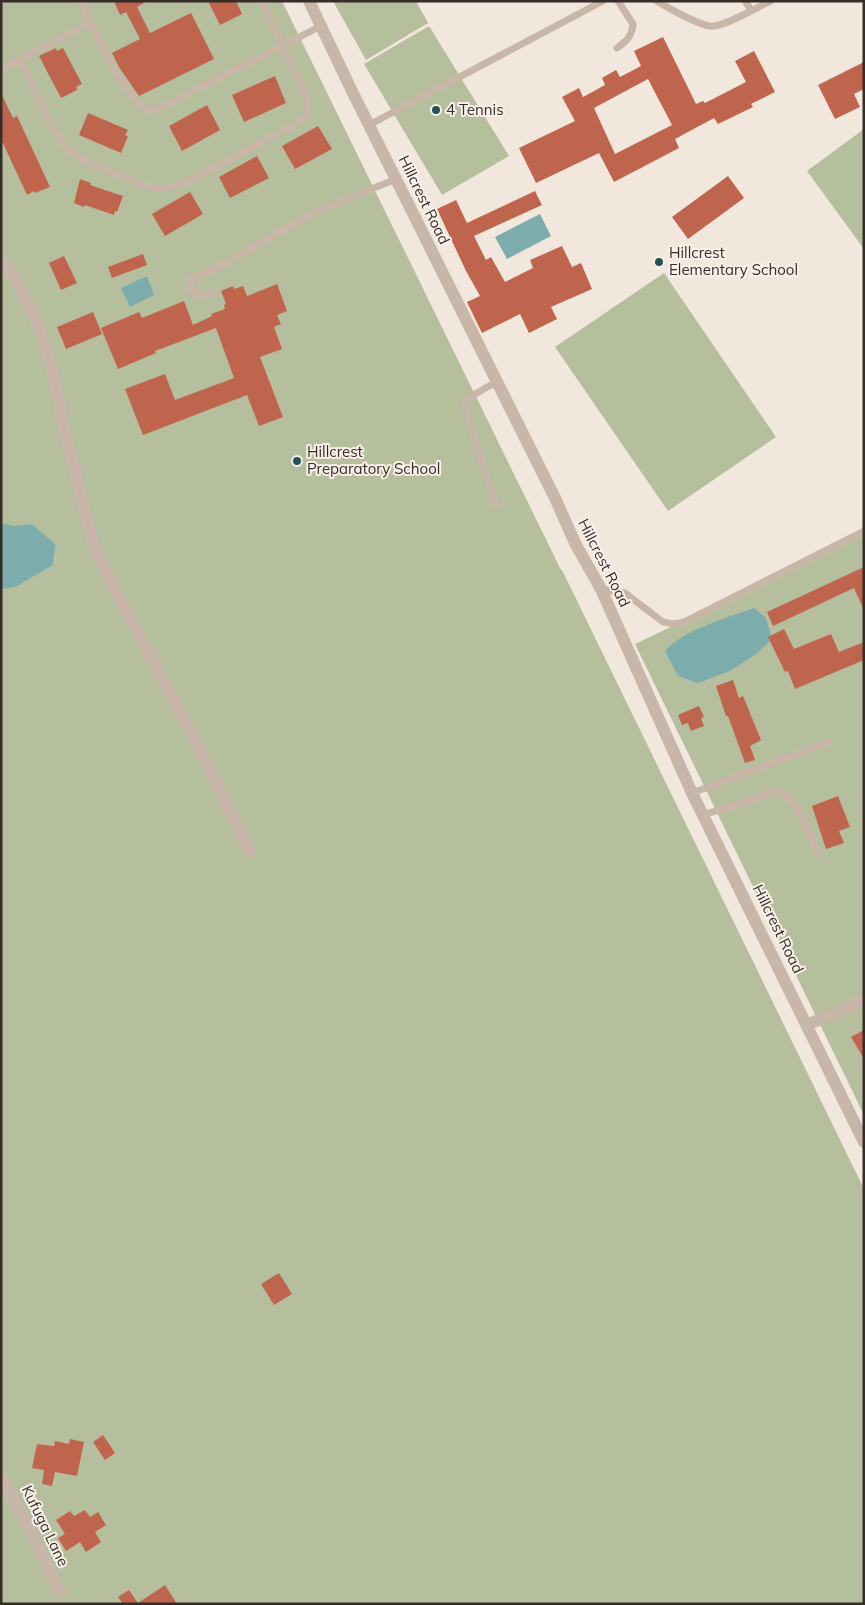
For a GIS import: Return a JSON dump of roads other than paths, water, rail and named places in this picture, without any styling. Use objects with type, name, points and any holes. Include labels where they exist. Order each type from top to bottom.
[{"type":"street","name":"Hillcrest Road","points":[[309,1],[555,498],[576,545],[601,589],[692,793],[864,1142]]},
{"type":"street","points":[[1,261],[11,271],[34,315],[51,364],[63,423],[93,544],[114,588],[196,742],[250,852]]},
{"type":"street","points":[[807,1025],[864,1000]]},
{"type":"street","name":"Kufuga Lane","points":[[1,1475],[60,1592]]},
{"type":"lane","points":[[80,1],[114,70],[138,104],[148,110],[158,109],[321,26]]},
{"type":"lane","points":[[21,60],[48,119],[65,146],[73,154],[89,163],[152,188],[165,189],[187,182],[299,122],[306,114],[308,101],[262,1]]},
{"type":"lane","points":[[369,125],[502,59],[603,1]]},
{"type":"lane","points":[[617,48],[632,33],[634,24],[618,1]]},
{"type":"lane","points":[[657,1],[687,17],[710,26],[728,22],[771,1]]},
{"type":"lane","points":[[745,1],[752,10]]},
{"type":"lane","points":[[6,67],[90,23]]},
{"type":"lane","points":[[214,293],[198,295],[190,288],[192,278],[213,270],[313,213],[396,179]]},
{"type":"lane","points":[[496,382],[465,400],[465,408],[496,505]]},
{"type":"lane","points":[[601,589],[625,593],[663,622],[674,624],[684,622],[864,531]]},
{"type":"lane","points":[[692,793],[828,742]]},
{"type":"lane","points":[[703,815],[778,791],[784,792],[792,799],[818,853]]},
{"type":"water","points":[[540,214],[551,236],[507,259],[495,237]]},
{"type":"water","points":[[147,276],[154,295],[130,307],[121,288]]},
{"type":"water","points":[[1,523],[14,526],[32,524],[55,544],[53,565],[15,587],[1,589]]},
{"type":"water","points":[[754,608],[766,618],[772,639],[756,654],[730,671],[698,683],[678,676],[665,651],[673,643],[707,625]]},
{"type":"place","name":"4 Tennis","points":[[436,110]]},
{"type":"place","name":"Hillcrest Elementary School","points":[[659,262]]},
{"type":"place","name":"Hillcrest Preparatory School","points":[[297,461]]}]
